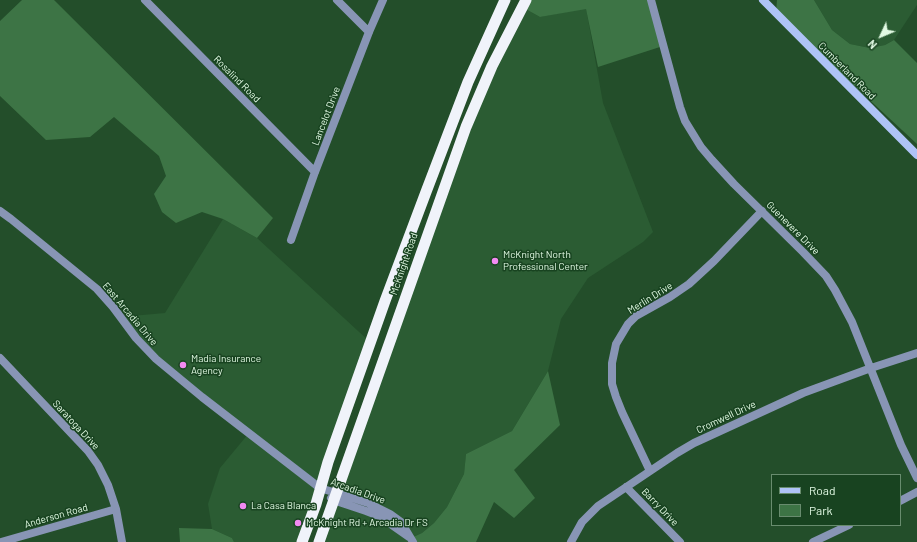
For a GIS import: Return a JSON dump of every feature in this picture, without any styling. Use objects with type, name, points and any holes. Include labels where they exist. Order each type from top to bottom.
[{"type":"highway","name":"McKnight Road","points":[[302,542],[328,462],[385,301],[455,112],[505,0]]},
{"type":"highway","name":"McKnight Road","points":[[319,542],[466,126],[492,66],[526,0]]},
{"type":"main road","name":"Cumberland Road","points":[[763,0],[917,154]]},
{"type":"street","name":"Rosalind Road","points":[[145,0],[315,172]]},
{"type":"street","points":[[337,0],[369,32]]},
{"type":"street","name":"Lancelot Drive","points":[[291,240],[315,172],[369,32],[383,0]]},
{"type":"street","name":"Guenevere Drive","points":[[651,0],[685,121],[701,147],[712,160],[826,276],[852,322],[901,445],[917,478]]},
{"type":"street","name":"East Arcadia Drive","points":[[0,211],[11,218],[97,289],[113,307],[136,338],[162,364],[202,397],[320,488]]},
{"type":"street","name":"Merlin Drive","points":[[650,471],[622,412],[612,384],[612,368],[616,344],[628,324],[636,316],[670,297],[688,284],[714,261],[762,211]]},
{"type":"street","name":"Cromwell Drive","points":[[571,542],[582,522],[598,506],[677,453],[803,393],[917,353]]},
{"type":"street","name":"Saratoga Drive","points":[[0,358],[92,456],[108,485],[116,509],[122,542]]},
{"type":"street","name":"Barry Drive","points":[[626,487],[680,542]]},
{"type":"street","name":"Arcadia Drive","points":[[320,488],[379,516],[412,540]]},
{"type":"street","points":[[901,500],[917,492]]},
{"type":"street","name":"Anderson Road","points":[[1,542],[116,509]]},
{"type":"street","points":[[813,542],[848,526]]},
{"type":"shaded area","points":[[814,0],[917,0],[917,5],[894,40],[885,45],[870,48],[850,44],[832,30]]},
{"type":"shaded area","points":[[522,7],[540,17],[586,8],[603,103],[653,232],[643,242],[588,278],[561,319],[548,371],[512,431],[466,454],[464,474],[447,507],[434,523],[422,533],[411,538],[413,542],[319,542],[333,500],[401,522],[336,492],[452,165]]},
{"type":"shaded area","points":[[223,219],[257,238],[370,342],[302,542],[234,542],[232,538],[212,529],[208,504],[220,468],[249,433],[167,368],[120,317],[165,313]]},
{"type":"green space","points":[[22,0],[54,0],[273,218],[257,238],[223,219],[202,212],[176,223],[162,212],[154,194],[166,176],[159,156],[114,117],[90,137],[46,140],[0,96],[0,21]]},
{"type":"green space","points":[[526,0],[651,0],[663,46],[598,67],[586,9],[540,17],[522,7]]},
{"type":"green space","points":[[777,0],[814,0],[832,30],[850,44],[870,48],[885,45],[894,40],[917,63],[917,144],[776,13]]},
{"type":"green space","points":[[548,371],[560,425],[514,470],[535,498],[514,518],[494,502],[476,542],[413,542],[411,538],[422,533],[434,523],[447,507],[464,474],[466,454],[512,431]]},
{"type":"green space","points":[[179,528],[212,529],[232,538],[234,542],[180,542]]},
{"type":"place","name":"McKnight North Professional Center","points":[[495,261]]},
{"type":"place","name":"Madia Insurance Agency","points":[[183,365]]},
{"type":"place","name":"La Casa Blanca","points":[[243,506]]},
{"type":"place","name":"McKnight Rd + Arcadia Dr FS","points":[[298,523]]}]
